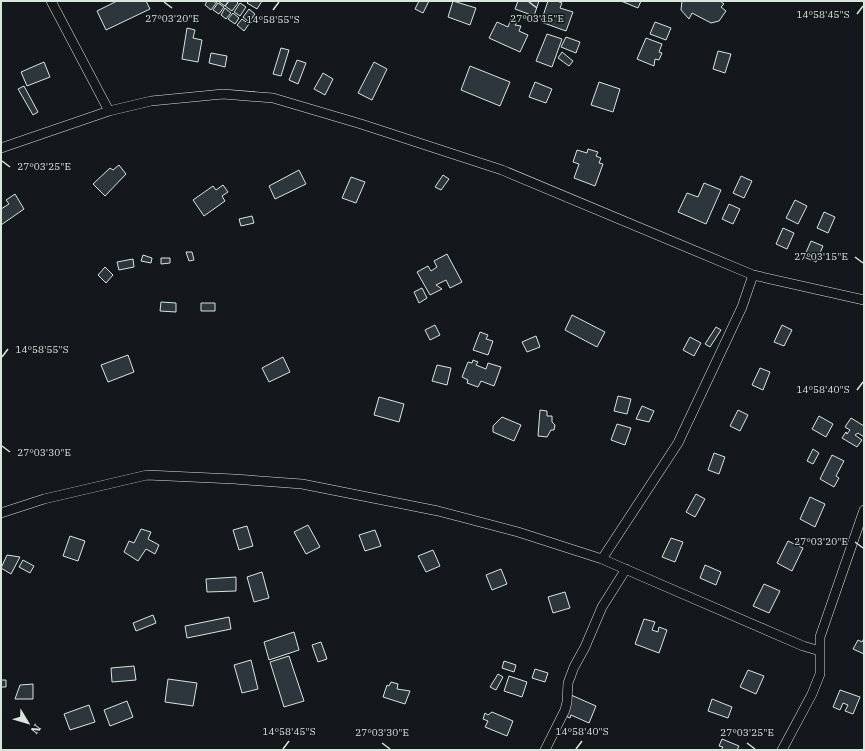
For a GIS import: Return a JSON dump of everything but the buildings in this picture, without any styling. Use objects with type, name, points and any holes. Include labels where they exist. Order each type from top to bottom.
[{"type":"street","points":[[51,1],[109,110]]},
{"type":"street","points":[[1,148],[109,110],[151,101],[223,94],[273,98],[361,124],[502,170],[753,275],[864,300]]},
{"type":"street","points":[[602,559],[678,444],[742,307],[753,275]]},
{"type":"street","points":[[1,513],[44,499],[147,475],[295,483],[438,511],[518,532],[602,559],[803,646],[820,651]]},
{"type":"street","points":[[782,750],[815,687],[820,674],[820,638],[864,510]]},
{"type":"street","points":[[545,750],[563,715],[567,702],[568,683],[574,667],[585,647],[602,607],[626,569]]}]
